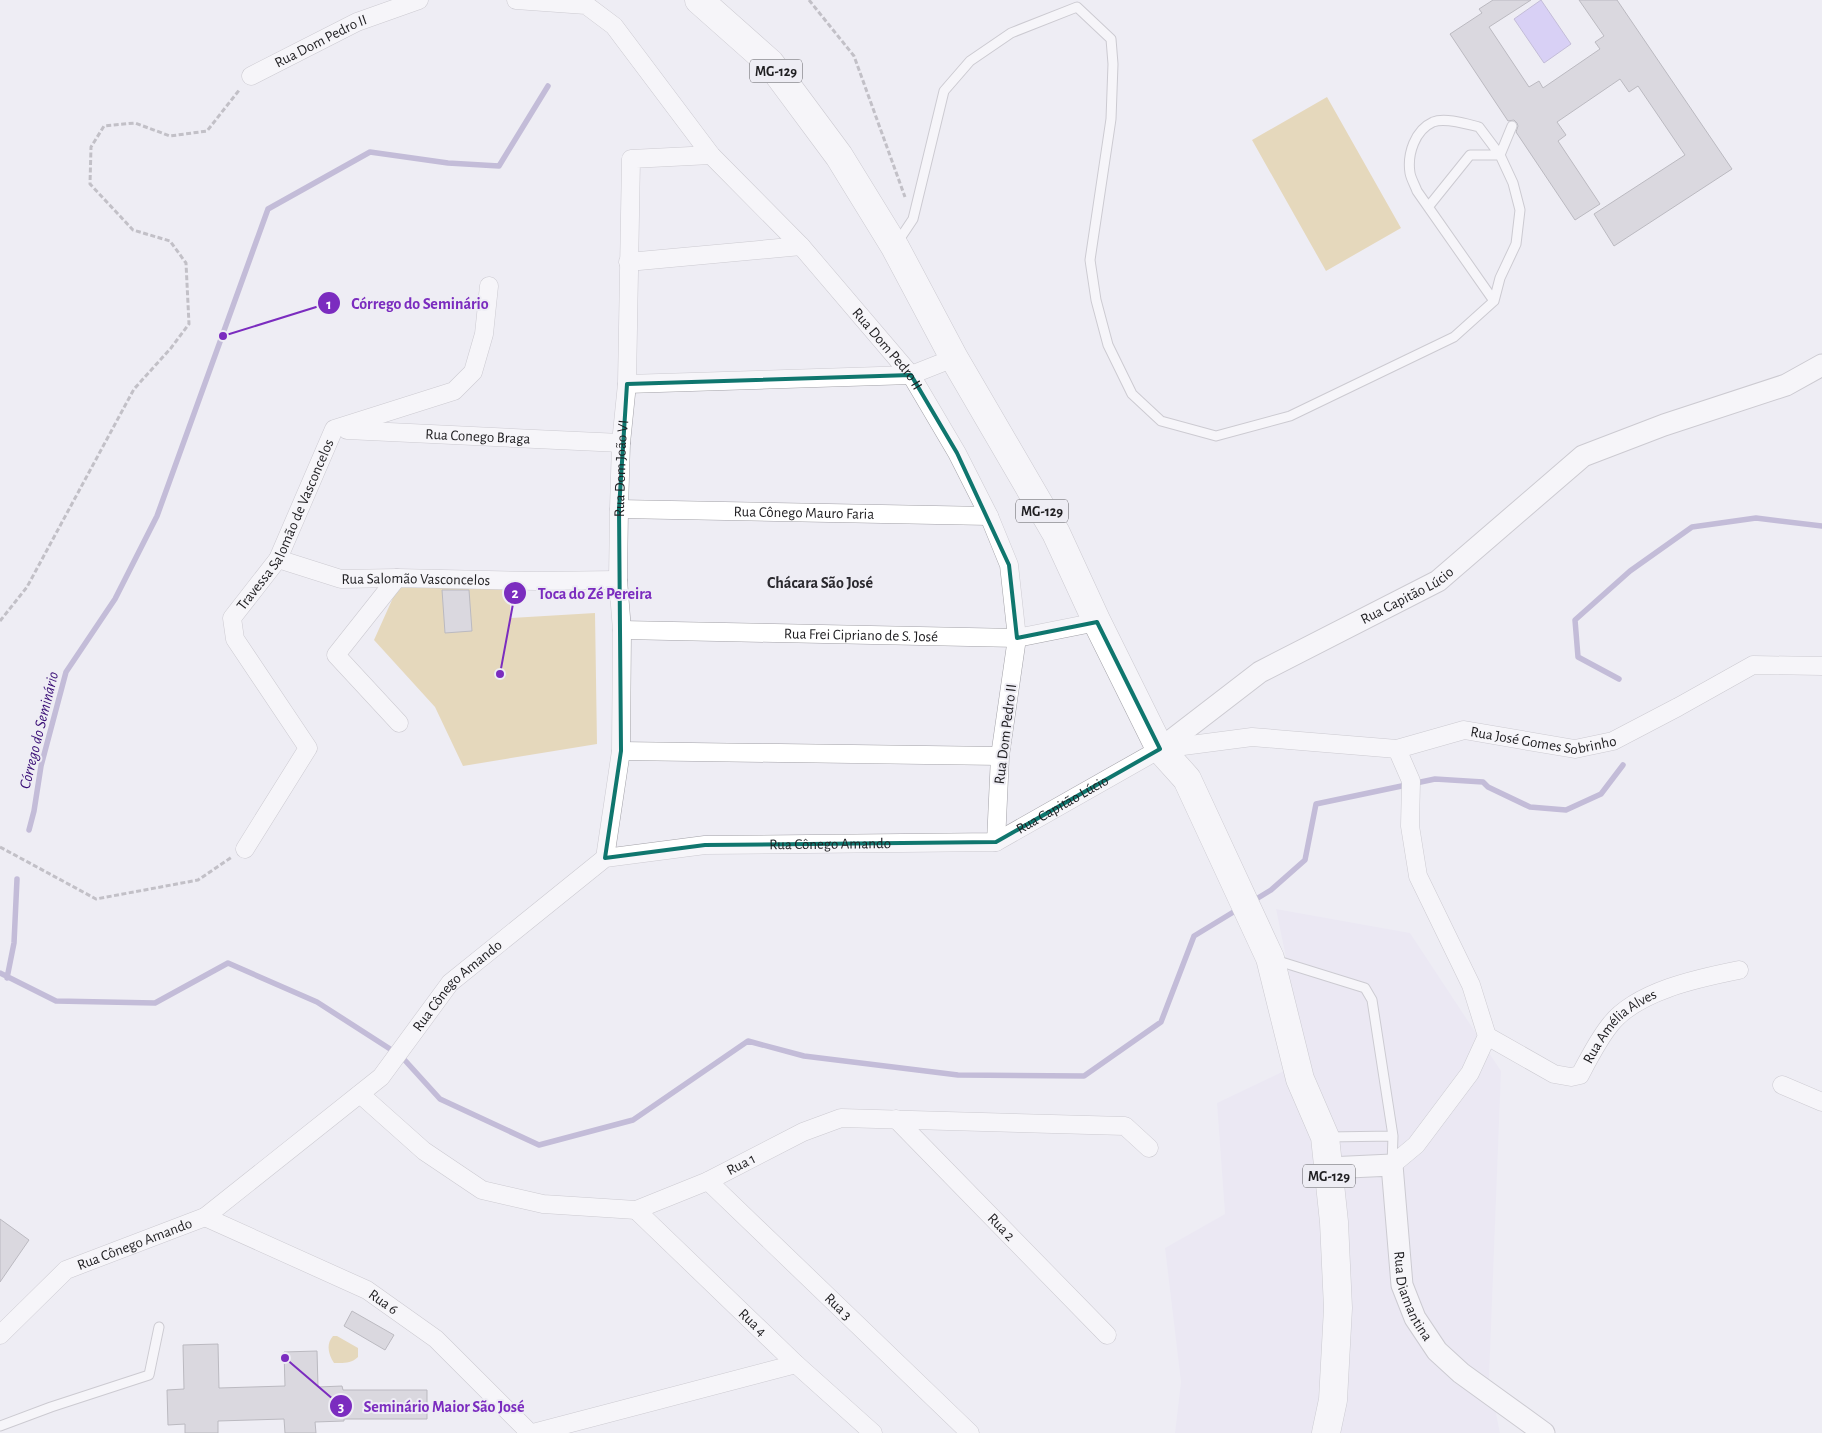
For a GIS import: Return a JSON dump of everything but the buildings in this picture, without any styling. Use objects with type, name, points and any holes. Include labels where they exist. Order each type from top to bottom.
[{"type":"main road","name":"MG-129","points":[[698,0],[770,63],[840,156],[894,247],[954,358],[1056,534],[1160,749],[1187,779],[1270,958],[1300,1079],[1325,1137],[1334,1222],[1338,1308],[1333,1400],[1326,1433]]},
{"type":"street","name":"Rua Dom Pedro II","points":[[251,76],[357,22],[418,0]]},
{"type":"street","name":"Rua Dom Pedro II","points":[[516,0],[586,5],[614,26],[711,155],[801,246],[911,375],[957,453],[989,516],[1008,565],[1017,638],[1000,756],[996,842]]},
{"type":"street","name":"Rua Dom João VI","points":[[606,858],[621,751],[622,630],[618,580],[619,509],[621,443],[627,384],[631,158],[711,155]]},
{"type":"street","points":[[628,262],[801,246]]},
{"type":"street","name":"Travessa Salomão de Vasconcelos","points":[[245,848],[308,748],[235,639],[232,618],[278,560],[334,429],[454,391],[473,372],[484,334],[489,286]]},
{"type":"street","points":[[627,384],[911,375],[954,358]]},
{"type":"street","name":"Rua Capitão Lúcio","points":[[996,842],[1160,749],[1260,672],[1438,581],[1583,456],[1664,424],[1786,385],[1822,364]]},
{"type":"street","name":"Rua Conego Braga","points":[[334,429],[621,443]]},
{"type":"street","name":"Rua Cônego Mauro Faria","points":[[619,509],[989,516]]},
{"type":"street","name":"Rua Salomão Vasconcelos","points":[[278,560],[341,579],[618,580]]},
{"type":"street","points":[[397,578],[336,655],[399,723]]},
{"type":"street","name":"Rua Frei Cipriano de S. José","points":[[622,630],[1017,638],[1097,622]]},
{"type":"street","name":"Rua José Gomes Sobrinho","points":[[1160,749],[1252,737],[1397,749],[1464,730],[1575,749],[1613,741],[1753,665],[1822,666]]},
{"type":"street","points":[[1328,1168],[1392,1165],[1416,1145],[1470,1073],[1487,1036],[1471,985],[1418,876],[1410,826],[1411,781],[1397,749]]},
{"type":"street","points":[[621,751],[1000,756]]},
{"type":"street","name":"Rua Cônego Amando","points":[[0,1335],[66,1270],[205,1217],[381,1077],[450,983],[606,858],[705,845],[996,842]]},
{"type":"street","name":"Rua Amélia Alves","points":[[1487,1036],[1554,1074],[1572,1077],[1580,1075],[1610,1024],[1632,1004],[1696,979],[1739,970]]},
{"type":"street","points":[[1782,1085],[1822,1102]]},
{"type":"street","name":"Rua 1","points":[[360,1094],[424,1150],[482,1190],[543,1204],[636,1210],[708,1180],[803,1132],[841,1118],[1125,1126],[1149,1148]]},
{"type":"street","name":"Rua 2","points":[[896,1119],[1107,1335]]},
{"type":"street","name":"Rua Diamantina","points":[[1392,1165],[1402,1285],[1415,1318],[1437,1351],[1461,1373],[1544,1433]]},
{"type":"street","name":"Rua 3","points":[[708,1180],[970,1433]]},
{"type":"street","name":"Rua 4","points":[[636,1210],[796,1364],[873,1433]]},
{"type":"street","name":"Rua 6","points":[[205,1217],[367,1290],[436,1339],[531,1433]]},
{"type":"street","points":[[531,1433],[796,1364]]},
{"type":"lane","points":[[894,247],[912,219],[944,91],[970,61],[1011,33],[1077,7],[1111,39],[1113,64],[1111,119],[1090,260],[1096,300],[1108,345],[1132,394],[1160,421],[1216,436],[1290,416],[1454,337],[1494,301],[1500,278],[1516,244],[1520,210],[1513,183],[1500,155],[1479,126],[1455,121],[1434,121],[1418,132],[1411,152],[1410,172],[1417,191],[1494,301]]},
{"type":"lane","points":[[1500,155],[1512,126]]},
{"type":"lane","points":[[1429,206],[1470,155],[1500,155]]},
{"type":"lane","points":[[1270,958],[1365,988],[1372,1000],[1393,1136],[1392,1165]]},
{"type":"lane","points":[[1325,1137],[1393,1136]]},
{"type":"lane","points":[[0,1426],[149,1375],[160,1327]]},
{"type":"path","points":[[809,0],[854,56],[912,219]]},
{"type":"path","points":[[0,621],[27,587],[134,389],[190,324],[186,263],[170,241],[133,230],[90,184],[91,147],[104,126],[135,123],[170,136],[207,131],[251,76]]},
{"type":"path","points":[[0,847],[96,899],[198,880],[245,848]]},
{"type":"highlighted area","points":[[911,375],[957,453],[1009,565],[1017,638],[1097,622],[1160,749],[996,842],[705,845],[605,858],[621,751],[619,509],[627,384]]},
{"type":"shaded area","points":[[1541,0],[1571,44],[1544,63],[1514,19]]},
{"type":"shaded area","points":[[1327,97],[1401,228],[1326,271],[1252,140]]},
{"type":"shaded area","points":[[405,571],[508,575],[511,618],[595,613],[597,744],[463,766],[435,707],[374,640]]},
{"type":"shaded area","points":[[1276,909],[1410,933],[1501,1071],[1489,1378],[1500,1433],[1175,1433],[1181,1382],[1165,1248],[1225,1214],[1217,1103],[1307,1060]]},
{"type":"shaded area","points":[[333,1336],[337,1336],[358,1348],[358,1357],[350,1362],[334,1363],[329,1349],[329,1342]]},
{"type":"waterway","name":"Córrego do Seminário","points":[[29,830],[41,766],[66,672],[115,599],[157,516],[268,209],[370,152],[448,163],[499,166],[548,86]]},
{"type":"waterway","points":[[1619,679],[1578,657],[1575,620],[1630,571],[1692,527],[1756,518],[1822,526]]},
{"type":"waterway","points":[[1253,901],[1271,890],[1305,860],[1316,804],[1435,779],[1483,782],[1488,787],[1530,807],[1566,810],[1601,794],[1623,765]]},
{"type":"waterway","name":"Córrego do Seminário","points":[[7,978],[14,943],[17,879]]},
{"type":"waterway","points":[[0,973],[56,1001],[155,1003],[228,963],[317,1002],[401,1056],[440,1099],[539,1145],[633,1120],[748,1041],[804,1056],[958,1075],[1084,1076],[1161,1022],[1194,936],[1240,908]]},
{"type":"place","name":"Córrego do Seminário","points":[[223,336]]},
{"type":"place","name":"Toca do Zé Pereira","points":[[500,674]]},
{"type":"place","name":"Seminário Maior São José","points":[[285,1358]]},
{"type":"district","name":"Chácara São José","points":[[820,582]]}]
